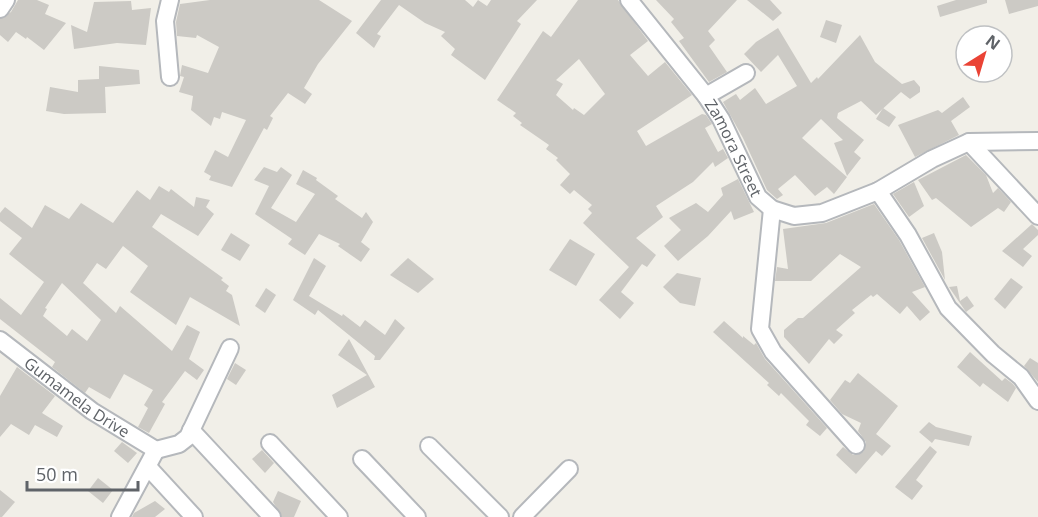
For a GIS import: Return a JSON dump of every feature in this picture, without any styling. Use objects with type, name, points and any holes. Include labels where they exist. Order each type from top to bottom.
[{"type":"street","points":[[0,9],[6,0]]},
{"type":"street","points":[[170,0],[165,21],[170,77]]},
{"type":"street","name":"Zamora Street","points":[[629,0],[706,96],[721,119],[758,197],[772,209],[794,216],[822,213],[878,191],[932,159],[969,142]]},
{"type":"street","points":[[706,96],[746,73]]},
{"type":"street","points":[[969,142],[1038,141]]},
{"type":"street","points":[[969,142],[1038,216]]},
{"type":"street","points":[[878,191],[908,235],[948,308],[993,354],[1021,377],[1038,401]]},
{"type":"street","points":[[772,209],[760,329],[773,352],[856,445]]},
{"type":"street","name":"Gumamela Drive","points":[[0,339],[92,411],[156,450]]},
{"type":"street","points":[[120,517],[156,450],[179,444],[190,430],[230,348]]},
{"type":"street","points":[[190,430],[272,517]]},
{"type":"street","points":[[270,443],[339,517]]},
{"type":"street","points":[[429,446],[500,517]]},
{"type":"street","points":[[362,459],[417,517]]},
{"type":"street","points":[[148,467],[194,517]]},
{"type":"street","points":[[522,517],[569,470]]},
{"type":"building","points":[[18,0],[37,0],[49,5],[45,14],[66,23],[44,50],[16,32],[8,42],[0,35],[0,19],[11,12]]},
{"type":"building","points":[[210,0],[319,0],[352,21],[318,64],[304,88],[312,94],[305,104],[288,93],[270,116],[273,118],[267,130],[264,128],[232,187],[209,180],[211,176],[204,172],[215,150],[228,157],[246,120],[222,112],[220,119],[214,117],[211,126],[191,110],[193,96],[179,92],[184,77],[180,76],[182,65],[208,73],[219,47],[197,35],[196,38],[177,36],[176,22],[180,4]]},
{"type":"building","points":[[381,0],[465,0],[473,7],[478,0],[487,6],[491,0],[537,0],[517,21],[521,24],[485,80],[451,55],[455,49],[441,36],[445,32],[425,23],[399,5],[377,34],[381,36],[374,48],[356,33]]},
{"type":"building","points":[[578,0],[618,0],[648,41],[630,55],[648,76],[665,62],[692,95],[637,131],[646,146],[702,114],[706,115],[712,124],[705,128],[718,152],[723,149],[728,158],[715,167],[713,162],[693,182],[656,206],[663,217],[636,238],[656,255],[647,267],[642,264],[621,292],[634,303],[620,319],[599,300],[629,267],[583,223],[592,213],[588,209],[592,205],[574,190],[570,194],[560,185],[570,174],[556,160],[558,158],[546,149],[549,145],[520,125],[522,123],[513,116],[516,113],[497,100],[543,31],[551,37]],"holes":[[[579,59],[605,94],[584,115],[574,108],[573,110],[556,95],[563,84],[556,80]]]},
{"type":"building","points":[[656,0],[737,0],[708,31],[715,40],[709,46],[727,72],[709,82],[679,41],[684,38],[671,22],[674,19]]},
{"type":"building","points":[[747,0],[770,0],[782,13],[773,21]]},
{"type":"building","points":[[956,0],[987,0],[987,3],[940,17],[937,6]]},
{"type":"building","points":[[1005,0],[1038,0],[1038,6],[1009,14]]},
{"type":"building","points":[[131,1],[132,10],[151,8],[146,45],[117,43],[74,49],[71,25],[87,32],[94,2]]},
{"type":"building","points":[[826,20],[842,25],[836,43],[820,37]]},
{"type":"building","points":[[778,28],[811,83],[817,77],[818,79],[860,35],[875,62],[902,84],[914,80],[920,87],[920,92],[910,99],[901,92],[876,115],[861,101],[838,113],[837,118],[864,140],[854,152],[861,158],[847,176],[834,143],[843,140],[821,119],[802,138],[847,177],[834,194],[827,187],[815,196],[795,175],[778,189],[783,195],[777,199],[767,190],[723,102],[736,94],[740,100],[755,88],[766,104],[797,86],[778,55],[761,72],[744,54],[756,42]]},
{"type":"building","points":[[99,66],[139,70],[140,84],[105,87],[106,113],[64,114],[46,111],[50,87],[78,92],[78,80],[99,79]]},
{"type":"building","points":[[963,97],[970,107],[951,121],[959,135],[915,157],[898,125],[938,110],[942,113]]},
{"type":"building","points":[[883,108],[896,117],[889,127],[876,119]]},
{"type":"building","points":[[966,155],[986,175],[993,193],[998,188],[1011,202],[1004,212],[998,208],[971,227],[936,198],[932,200],[918,180]]},
{"type":"building","points":[[264,167],[277,172],[281,167],[292,175],[271,208],[296,222],[315,194],[296,184],[303,170],[317,178],[316,180],[338,196],[335,199],[362,218],[366,212],[373,222],[361,242],[370,249],[361,262],[338,246],[340,244],[319,234],[305,255],[288,244],[292,239],[255,214],[269,186],[254,180]]},
{"type":"building","points":[[738,179],[754,212],[734,220],[731,211],[708,236],[678,261],[664,246],[681,230],[669,218],[696,203],[708,212],[723,195],[721,188]]},
{"type":"building","points":[[914,182],[924,206],[909,217],[893,194]]},
{"type":"building","points":[[159,186],[169,192],[171,189],[194,207],[196,197],[210,200],[206,207],[214,214],[198,236],[161,214],[152,227],[223,278],[221,280],[229,286],[226,291],[232,295],[240,326],[190,297],[176,325],[130,292],[148,266],[123,246],[106,269],[97,263],[83,283],[116,313],[120,306],[172,351],[187,325],[200,332],[189,359],[204,370],[197,380],[185,371],[162,402],[165,404],[149,433],[138,427],[148,408],[144,405],[153,390],[124,374],[110,399],[89,387],[85,393],[52,367],[55,362],[0,319],[0,298],[21,315],[44,282],[9,254],[22,238],[0,221],[0,213],[5,207],[32,228],[45,205],[69,219],[81,203],[113,223],[137,190],[150,200]],"holes":[[[62,283],[101,320],[87,341],[72,329],[67,336],[43,316],[47,309],[45,308]]]},
{"type":"building","points":[[874,204],[899,240],[925,287],[912,292],[930,312],[920,321],[907,306],[900,314],[877,294],[873,297],[871,295],[852,310],[855,313],[836,330],[843,335],[834,344],[829,339],[809,364],[784,337],[784,330],[798,318],[803,318],[861,267],[840,254],[811,281],[775,281],[777,267],[788,269],[783,229],[826,223]]},
{"type":"building","points":[[1032,224],[1038,230],[1038,235],[1023,249],[1032,256],[1023,267],[1002,251]]},
{"type":"building","points":[[231,233],[250,245],[240,261],[221,250]]},
{"type":"building","points":[[934,233],[942,252],[945,280],[922,238]]},
{"type":"building","points":[[570,239],[595,254],[576,286],[549,270]]},
{"type":"building","points":[[314,258],[326,266],[309,296],[342,316],[343,314],[360,327],[365,320],[385,335],[395,319],[405,328],[380,360],[374,360],[375,356],[318,310],[315,315],[293,300]]},
{"type":"building","points":[[408,258],[434,279],[418,293],[390,275]]},
{"type":"building","points":[[677,273],[701,278],[695,306],[680,303],[663,287]]},
{"type":"building","points":[[1011,278],[1023,287],[1005,309],[994,299]]},
{"type":"building","points":[[957,286],[960,301],[967,296],[974,306],[966,312],[949,287]]},
{"type":"building","points":[[266,288],[276,295],[265,313],[255,306]]},
{"type":"building","points":[[724,321],[743,338],[743,336],[754,345],[756,343],[765,359],[827,428],[820,436],[806,425],[809,421],[781,393],[779,396],[767,385],[769,383],[713,332]]},
{"type":"building","points":[[349,339],[375,387],[337,408],[332,395],[367,375],[338,355]]},
{"type":"building","points":[[970,352],[1002,381],[1005,378],[1013,384],[1016,388],[1008,402],[983,383],[980,387],[957,367]]},
{"type":"building","points":[[1030,358],[1038,363],[1038,382],[1024,366]]},
{"type":"building","points":[[235,363],[246,370],[236,385],[227,379]]},
{"type":"building","points":[[17,367],[55,396],[42,413],[63,426],[57,437],[35,425],[29,435],[11,424],[0,437],[0,396]]},
{"type":"building","points":[[858,373],[898,406],[876,434],[891,446],[882,456],[876,451],[856,474],[836,455],[843,447],[853,455],[863,452],[866,442],[858,431],[861,423],[842,414],[830,400],[845,380],[850,383]]},
{"type":"building","points":[[929,422],[936,427],[972,436],[969,446],[935,439],[932,443],[919,432]]},
{"type":"building","points":[[122,442],[137,453],[128,463],[114,451]]},
{"type":"building","points":[[930,446],[937,452],[916,480],[923,486],[912,500],[895,487]]},
{"type":"building","points":[[262,450],[274,463],[265,473],[252,459]]},
{"type":"building","points":[[98,478],[113,490],[103,503],[88,491]]},
{"type":"building","points":[[0,490],[15,502],[2,517],[0,517]]},
{"type":"building","points":[[278,491],[301,501],[294,517],[282,517],[273,502]]},
{"type":"building","points":[[155,501],[165,509],[155,517],[132,517],[134,513]]}]
